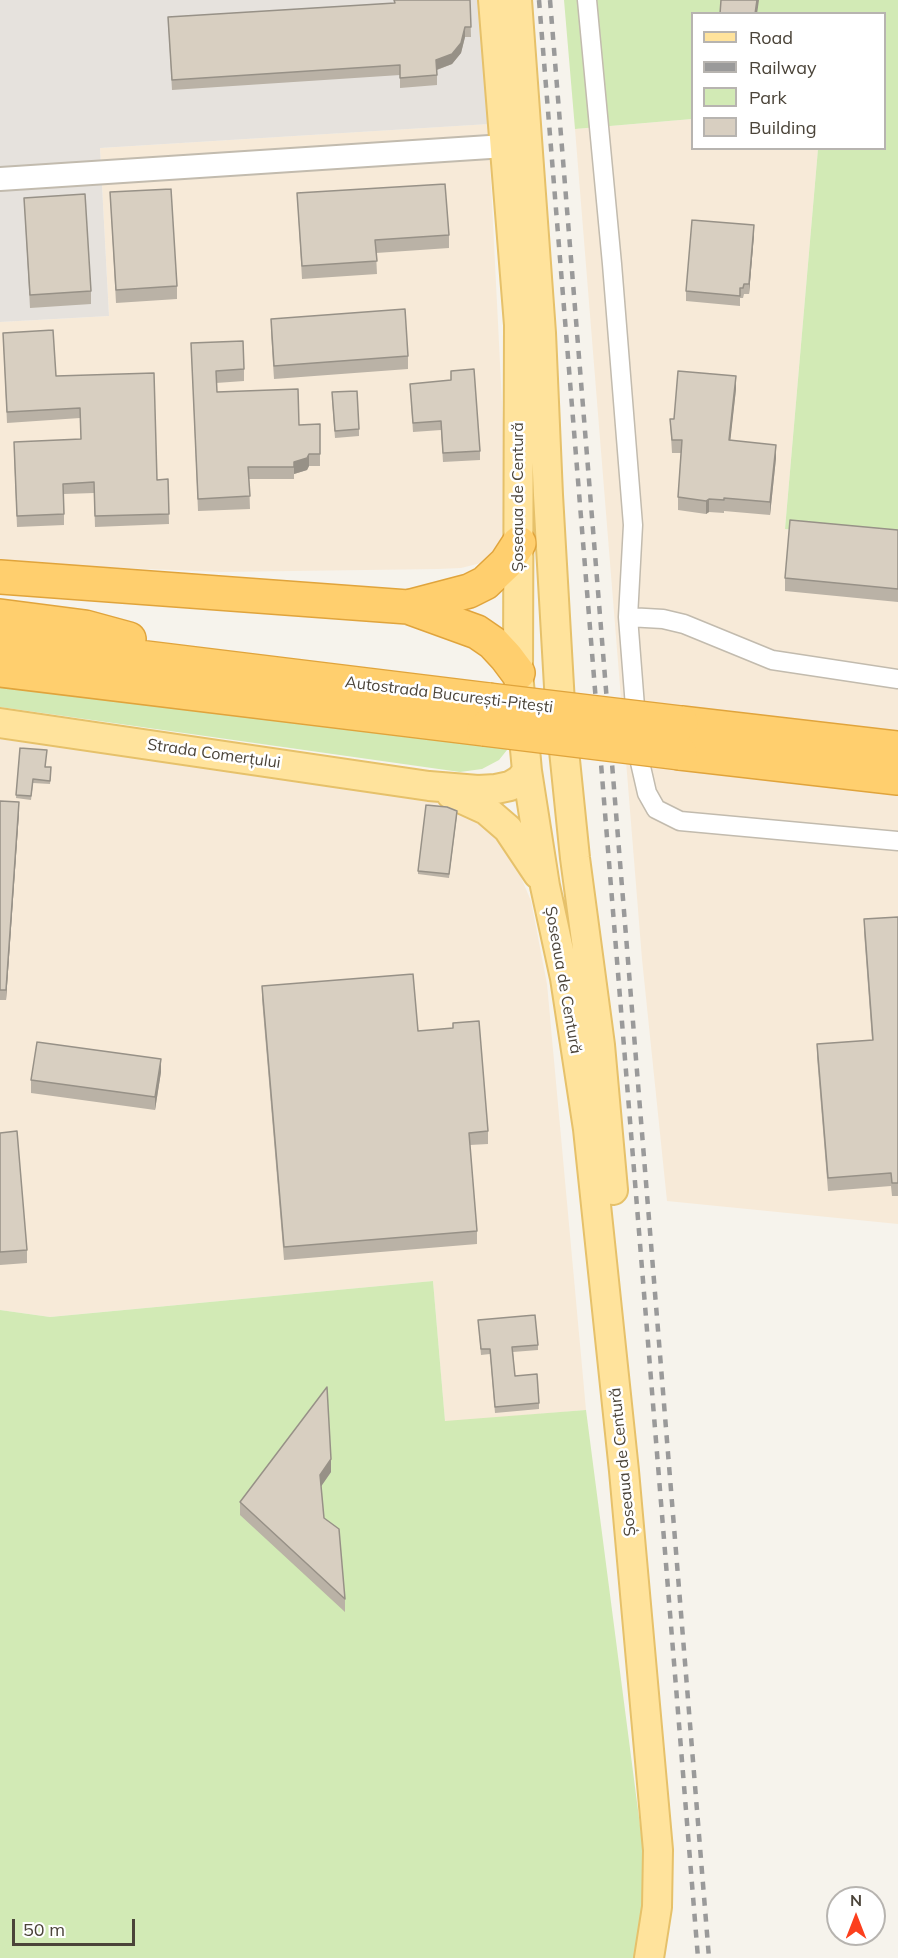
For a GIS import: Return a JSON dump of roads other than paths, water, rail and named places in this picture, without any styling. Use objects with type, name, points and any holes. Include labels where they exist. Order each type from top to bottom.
[{"type":"highway","points":[[408,607],[470,591],[485,582],[506,563],[519,543]]},
{"type":"highway","points":[[0,577],[408,607],[477,632],[493,643],[518,673]]},
{"type":"highway","points":[[0,616],[85,627],[217,666]]},
{"type":"highway","points":[[0,629],[18,631],[93,652]]},
{"type":"highway","name":"Autostrada București-Pitești","points":[[0,640],[217,666],[487,715]]},
{"type":"highway","name":"Autostrada București-Pitești","points":[[0,670],[487,715],[680,738],[898,778]]},
{"type":"highway","name":"Autostrada București-Pitești","points":[[680,738],[898,748]]},
{"type":"main road","name":"Șoseaua de Centură","points":[[494,0],[519,325],[518,673],[527,771],[545,886],[565,978],[588,1129],[624,1471],[658,1850],[657,1907],[649,1958]]},
{"type":"main road","name":"Șoseaua de Centură","points":[[517,0],[541,333],[561,721],[575,858],[606,1095],[672,1823],[674,1878],[672,1914],[665,1958]]},
{"type":"main road","name":"Strada Comerțului","points":[[0,723],[429,786]]},
{"type":"main road","points":[[429,786],[478,790],[496,789],[510,786],[520,780],[527,771]]},
{"type":"main road","points":[[429,786],[463,798],[486,810],[508,829],[525,851],[545,886]]},
{"type":"street","points":[[587,0],[612,264],[633,525],[628,617],[639,758],[646,793],[656,809],[680,821],[898,841]]},
{"type":"street","points":[[0,179],[505,146]]},
{"type":"street","points":[[628,617],[663,619],[684,624],[772,660],[898,679]]},
{"type":"railway","points":[[539,0],[698,1958]]},
{"type":"railway","points":[[550,0],[709,1958]]}]
